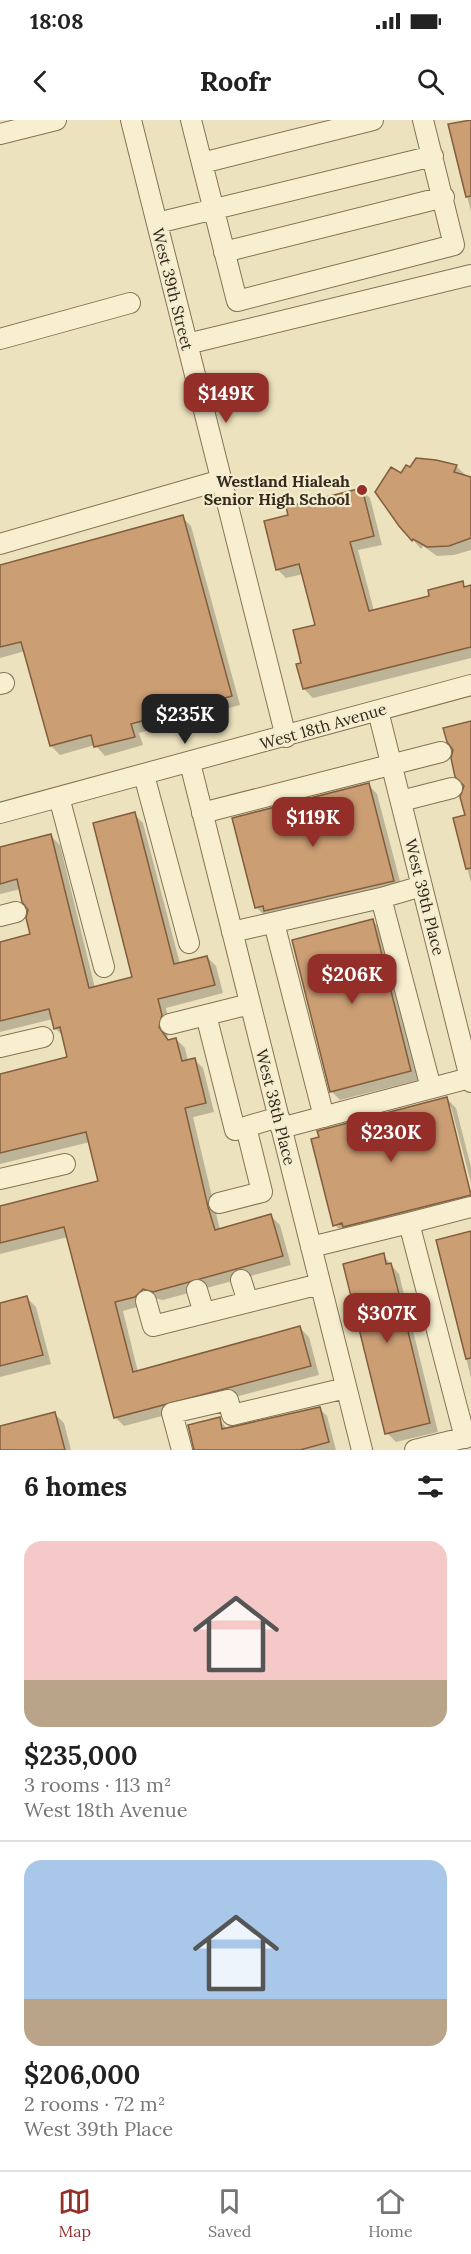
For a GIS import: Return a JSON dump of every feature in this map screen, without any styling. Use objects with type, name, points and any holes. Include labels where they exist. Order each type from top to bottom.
[{"type":"street","points":[[0,134],[56,120]]},
{"type":"street","name":"West 39th Street","points":[[131,120],[286,737]]},
{"type":"street","points":[[191,120],[237,301],[454,245],[444,197],[423,120]]},
{"type":"street","points":[[202,164],[373,120]]},
{"type":"street","points":[[157,223],[433,156]]},
{"type":"street","points":[[224,252],[444,197]]},
{"type":"street","points":[[187,344],[471,275]]},
{"type":"street","points":[[0,339],[130,303]]},
{"type":"street","points":[[0,544],[221,480]]},
{"type":"street","name":"West 18th Avenue","points":[[1,810],[144,776],[471,685]]},
{"type":"street","name":"West 39th Place","points":[[378,711],[470,1080]]},
{"type":"street","points":[[202,813],[441,752]]},
{"type":"street","name":"West 38th Place","points":[[190,763],[362,1450]]},
{"type":"street","points":[[144,776],[189,943]]},
{"type":"street","points":[[401,801],[452,788]]},
{"type":"street","points":[[59,798],[104,967]]},
{"type":"street","points":[[232,932],[381,898],[422,886]]},
{"type":"street","points":[[381,898],[431,1088]]},
{"type":"street","points":[[274,923],[324,1117]]},
{"type":"street","points":[[170,1023],[250,1004]]},
{"type":"street","points":[[206,1015],[235,1130],[246,1126],[324,1117],[431,1088],[470,1080]]},
{"type":"street","points":[[0,1047],[43,1036]]},
{"type":"street","points":[[219,1203],[262,1192],[246,1126]]},
{"type":"street","points":[[0,1179],[65,1164]]},
{"type":"street","points":[[258,1176],[291,1166]]},
{"type":"street","points":[[311,1247],[471,1207]]},
{"type":"street","points":[[409,1223],[468,1437],[415,1450]]},
{"type":"street","points":[[241,1280],[248,1302]]},
{"type":"street","points":[[146,1301],[153,1326],[320,1284]]},
{"type":"street","points":[[196,1290],[204,1313]]},
{"type":"street","points":[[182,1450],[172,1413],[228,1400],[232,1415],[346,1388]]},
{"type":"building","points":[[471,120],[471,196],[466,197],[448,124]]},
{"type":"building","points":[[416,458],[457,465],[454,472],[471,477],[471,538],[449,546],[427,547],[413,539],[412,541],[375,492],[391,467],[401,473],[406,465],[410,467]]},
{"type":"building","points":[[362,488],[374,536],[350,542],[369,611],[429,596],[428,590],[463,581],[464,587],[471,585],[471,647],[303,689],[296,664],[301,663],[293,630],[315,625],[299,564],[276,570],[264,521],[288,515],[286,507]]},
{"type":"building","points":[[183,515],[232,696],[131,724],[135,737],[94,747],[91,735],[50,746],[21,642],[0,647],[0,565]]},
{"type":"building","points":[[471,721],[471,868],[466,869],[453,818],[465,815],[460,797],[464,786],[455,777],[451,758],[453,750],[447,742],[443,728]]},
{"type":"building","points":[[369,783],[394,881],[264,911],[263,906],[255,908],[232,818]]},
{"type":"building","points":[[135,812],[174,964],[207,956],[215,985],[158,999],[162,1015],[159,1027],[168,1040],[176,1038],[182,1061],[195,1058],[206,1103],[185,1108],[215,1230],[271,1214],[283,1256],[153,1292],[143,1289],[135,1297],[115,1302],[133,1372],[300,1326],[311,1366],[114,1418],[64,1227],[0,1243],[0,1206],[98,1181],[86,1132],[0,1153],[0,1074],[67,1057],[60,1027],[54,1029],[49,1009],[0,1021],[0,942],[30,934],[26,918],[28,910],[22,902],[17,879],[0,884],[0,847],[51,834],[89,988],[132,977],[93,823]]},
{"type":"building","points":[[373,919],[411,1071],[330,1092],[292,940]]},
{"type":"building","points":[[447,1097],[471,1195],[343,1227],[342,1223],[333,1226],[311,1139],[319,1137],[317,1131]]},
{"type":"building","points":[[471,1231],[471,1358],[466,1359],[436,1240]]},
{"type":"building","points":[[384,1253],[386,1264],[391,1263],[430,1423],[385,1434],[343,1264]]},
{"type":"building","points":[[27,1296],[43,1355],[0,1366],[0,1303]]},
{"type":"building","points":[[320,1407],[329,1442],[300,1450],[194,1450],[188,1425],[220,1417],[222,1429]]},
{"type":"building","points":[[55,1412],[65,1450],[0,1450],[0,1426]]},
{"type":"place","name":"Westland Hialeah Senior High School","points":[[362,490]]}]
